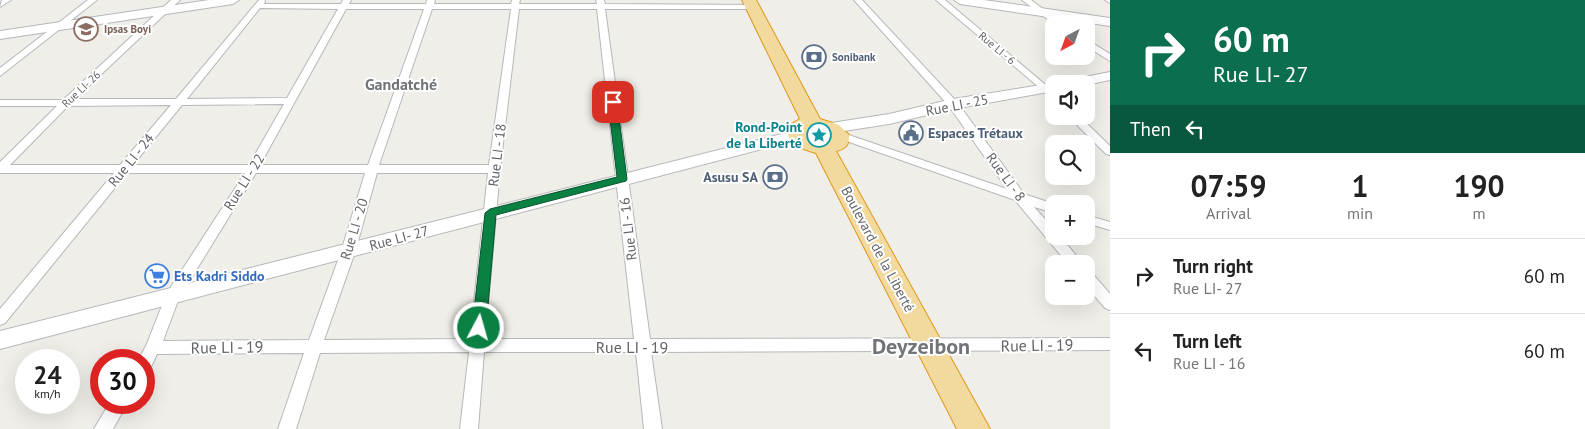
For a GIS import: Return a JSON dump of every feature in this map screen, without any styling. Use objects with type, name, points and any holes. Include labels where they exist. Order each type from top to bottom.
[{"type":"highway","name":"Boulevard de la Liberté","points":[[751,3],[974,429]]},
{"type":"street","points":[[0,5],[7,0]]},
{"type":"street","points":[[0,73],[93,0]]},
{"type":"street","name":"Rue LI- 26","points":[[0,169],[66,102],[176,0]]},
{"type":"street","points":[[0,35],[233,0]]},
{"type":"street","name":"Rue LI - 8","points":[[858,0],[953,104],[1021,199],[1068,255]]},
{"type":"street","name":"Rue LI - 6","points":[[940,0],[1045,86]]},
{"type":"street","points":[[960,0],[1110,22]]},
{"type":"street","points":[[1026,0],[1046,15]]},
{"type":"street","points":[[260,3],[751,3]]},
{"type":"street","name":"Rue LI - 24","points":[[0,319],[260,3]]},
{"type":"street","name":"Rue LI - 22","points":[[153,348],[172,297],[252,170],[345,3]]},
{"type":"street","name":"Rue LI - 20","points":[[287,429],[314,346],[348,252],[372,169],[430,3]]},
{"type":"street","name":"Rue LI - 18","points":[[469,429],[494,169],[515,3]]},
{"type":"street","name":"Rue LI - 16","points":[[600,3],[653,429]]},
{"type":"street","points":[[1095,48],[1110,58]]},
{"type":"street","points":[[1095,79],[1110,76]]},
{"type":"street","name":"Rue LI - 25","points":[[821,134],[953,104],[1045,92]]},
{"type":"street","points":[[0,103],[291,101]]},
{"type":"street","points":[[1082,125],[1110,152]]},
{"type":"street","points":[[821,134],[1045,206]]},
{"type":"street","name":"Rue LI- 27","points":[[0,340],[348,252],[622,179],[821,134]]},
{"type":"street","points":[[0,169],[494,169]]},
{"type":"street","points":[[1095,222],[1110,226]]},
{"type":"street","points":[[1095,286],[1110,304]]},
{"type":"street","name":"Rue LI - 19","points":[[153,348],[1110,344]]},
{"type":"street","points":[[103,429],[112,414]]},
{"type":"place","name":"Ipsas Boyi","points":[[86,29]]},
{"type":"place","name":"Sonibank","points":[[814,57]]},
{"type":"place","name":"Espaces Trétaux","points":[[911,133]]},
{"type":"place","name":"Rond-Point de la Liberté","points":[[819,135]]},
{"type":"place","name":"Asusu SA","points":[[775,177]]},
{"type":"place","name":"Ets Kadri Siddo","points":[[157,276]]},
{"type":"district","name":"Gandatché","points":[[401,84]]},
{"type":"district","name":"Deyzeibon","points":[[921,346]]},
{"type":"route","points":[[479,328],[490,213],[622,179],[613,102]]}]
